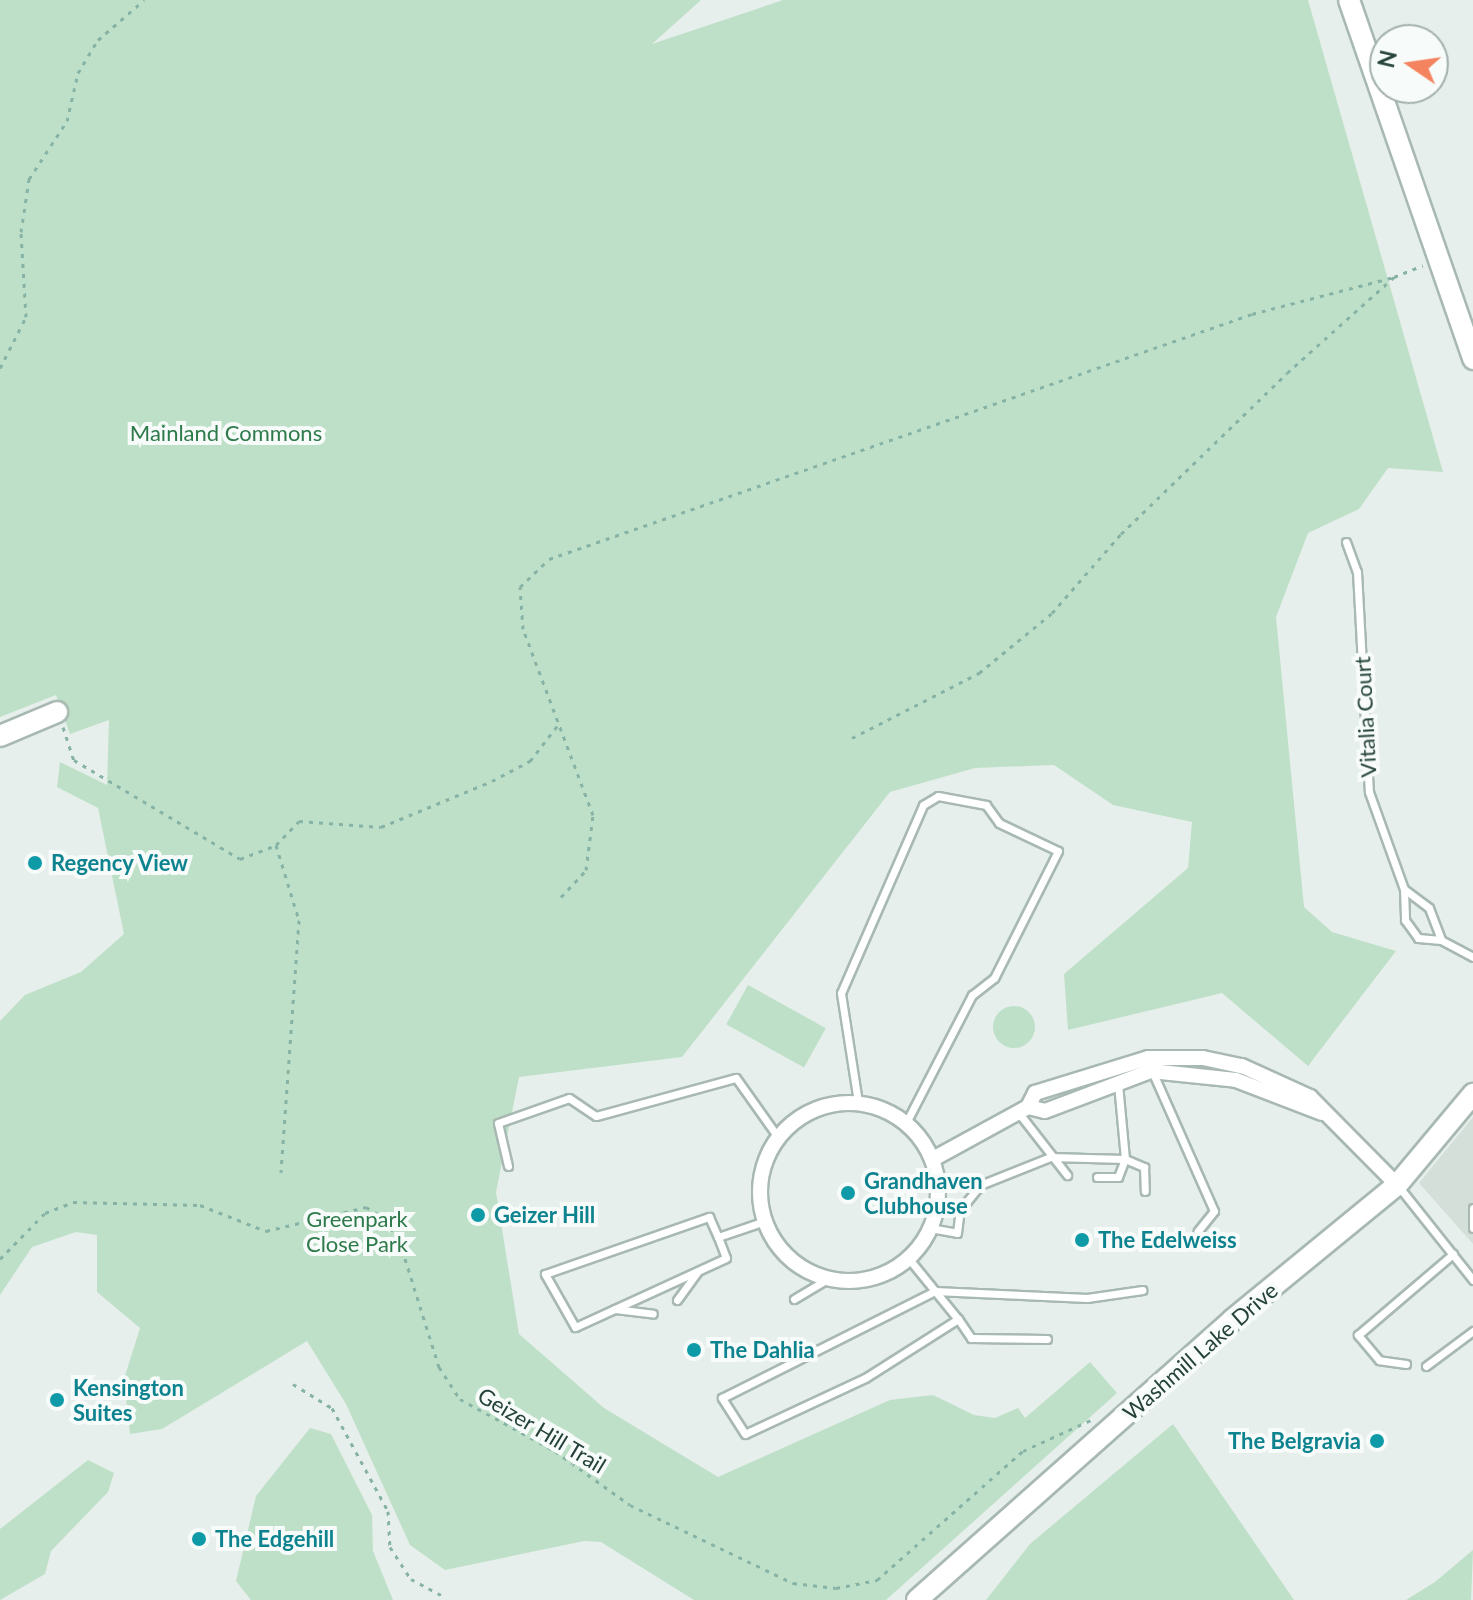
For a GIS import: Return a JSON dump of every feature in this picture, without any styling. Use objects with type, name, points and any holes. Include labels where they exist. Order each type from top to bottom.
[{"type":"street","points":[[1349,0],[1473,359]]},
{"type":"street","points":[[0,736],[57,712]]},
{"type":"street","points":[[1023,1110],[1045,1111],[1118,1082],[1150,1064]]},
{"type":"street","points":[[933,1159],[1023,1110],[1035,1093],[1150,1064],[1236,1080],[1322,1113],[1397,1185]]},
{"type":"street","name":"Washmill Lake Drive","points":[[917,1600],[1232,1320],[1397,1185],[1473,1094]]},
{"type":"street","points":[[858,1102],[906,1123],[933,1159],[937,1209],[930,1228],[909,1259],[884,1274],[827,1279],[789,1257],[765,1221],[764,1164],[778,1137],[800,1116],[858,1102]]},
{"type":"lane","name":"Vitalia Court","points":[[1346,542],[1357,572],[1369,792],[1404,889],[1409,931],[1441,940],[1473,957]]},
{"type":"lane","points":[[858,1102],[841,993],[847,979],[923,805],[938,796],[986,805],[999,823],[1058,851],[994,978],[972,995],[906,1123]]},
{"type":"lane","name":"Vitalia Court","points":[[1404,889],[1429,908],[1441,940]]},
{"type":"lane","points":[[1150,1064],[1214,1211],[1198,1231]]},
{"type":"lane","points":[[508,1166],[498,1123],[569,1098],[596,1116],[736,1078],[778,1137]]},
{"type":"lane","points":[[1097,1177],[1118,1177],[1125,1159],[1118,1082]]},
{"type":"lane","points":[[1023,1110],[1050,1157],[1067,1175]]},
{"type":"lane","points":[[930,1228],[957,1233],[960,1210],[980,1185],[1050,1157],[1125,1159],[1144,1167],[1145,1191]]},
{"type":"lane","points":[[1397,1185],[1473,1280]]},
{"type":"lane","points":[[1473,1208],[1473,1228]]},
{"type":"lane","points":[[709,1217],[726,1258],[698,1270],[575,1327],[545,1274],[709,1217]]},
{"type":"lane","points":[[718,1237],[765,1221]]},
{"type":"lane","points":[[1406,1364],[1379,1360],[1358,1335],[1453,1254]]},
{"type":"lane","points":[[909,1259],[971,1338],[1047,1339]]},
{"type":"lane","points":[[677,1300],[698,1270]]},
{"type":"lane","points":[[794,1299],[827,1279]]},
{"type":"lane","points":[[958,1319],[865,1378],[745,1434],[722,1398],[935,1291],[1087,1298],[1142,1290]]},
{"type":"lane","points":[[614,1309],[653,1314]]},
{"type":"lane","points":[[1426,1366],[1473,1331]]},
{"type":"path","points":[[0,368],[26,317],[21,232],[29,179],[67,121],[78,73],[98,40],[144,0]]},
{"type":"path","points":[[561,897],[586,870],[593,815],[523,629],[520,587],[549,559],[1252,314],[1394,277],[1438,257]]},
{"type":"path","points":[[852,738],[979,673],[1052,613],[1132,523],[1394,277]]},
{"type":"path","points":[[57,712],[74,760],[240,859],[276,845],[299,821],[381,827],[492,781],[530,761],[558,724]]},
{"type":"path","points":[[276,845],[299,920],[281,1172]]},
{"type":"path","name":"Geizer Hill Trail","points":[[0,1259],[45,1213],[73,1202],[179,1202],[266,1231],[366,1207],[386,1219],[402,1249],[439,1367],[460,1399],[555,1451],[630,1505],[793,1583],[836,1588],[877,1580],[1023,1451],[1095,1420]]},
{"type":"path","points":[[293,1384],[332,1408],[388,1511],[390,1547],[411,1579],[441,1595]]},
{"type":"shaded area","points":[[1473,1117],[1473,1244],[1419,1183]]},
{"type":"green space","points":[[0,0],[701,0],[652,44],[783,0],[1308,0],[1443,472],[1388,468],[1359,509],[1308,533],[1276,617],[1304,907],[1332,932],[1396,951],[1308,1066],[1222,993],[1068,1030],[1064,974],[1188,868],[1192,822],[1113,805],[1054,765],[975,768],[890,792],[682,1057],[519,1077],[496,1192],[519,1334],[604,1408],[718,1477],[890,1400],[933,1395],[974,1415],[995,1418],[1018,1408],[1025,1418],[1090,1362],[1117,1393],[886,1600],[694,1600],[601,1542],[584,1541],[445,1570],[410,1545],[346,1404],[307,1341],[162,1429],[130,1434],[124,1379],[140,1328],[97,1292],[97,1235],[76,1232],[32,1247],[0,1295],[0,1021],[25,995],[81,972],[124,934],[98,808],[57,787],[60,762],[107,785],[109,720],[70,734],[56,695],[0,717]]},
{"type":"green space","points":[[748,985],[826,1028],[804,1068],[726,1024]]},
{"type":"green space","points":[[1014,1006],[1029,1012],[1035,1027],[1029,1042],[1014,1048],[999,1042],[993,1027],[999,1012]]},
{"type":"green space","points":[[1173,1424],[1294,1600],[986,1600],[1030,1544]]},
{"type":"green space","points":[[310,1428],[331,1434],[372,1515],[373,1551],[393,1600],[251,1600],[236,1581],[256,1496]]},
{"type":"green space","points":[[88,1460],[114,1473],[108,1492],[51,1551],[45,1574],[0,1600],[0,1529]]},
{"type":"green space","points":[[1473,1550],[1471,1600],[1406,1600],[1435,1582]]},
{"type":"place","name":"Regency View","points":[[35,863]]},
{"type":"place","name":"Grandhaven Clubhouse","points":[[848,1193]]},
{"type":"place","name":"Geizer Hill","points":[[478,1215]]},
{"type":"place","name":"The Edelweiss","points":[[1082,1240]]},
{"type":"place","name":"The Dahlia","points":[[694,1350]]},
{"type":"place","name":"Kensington Suites","points":[[57,1400]]},
{"type":"place","name":"The Belgravia","points":[[1377,1441]]},
{"type":"place","name":"The Edgehill","points":[[199,1539]]},
{"type":"park label","name":"Mainland Commons","points":[[226,433]]},
{"type":"park label","name":"Greenpark Close Park","points":[[357,1230]]}]
